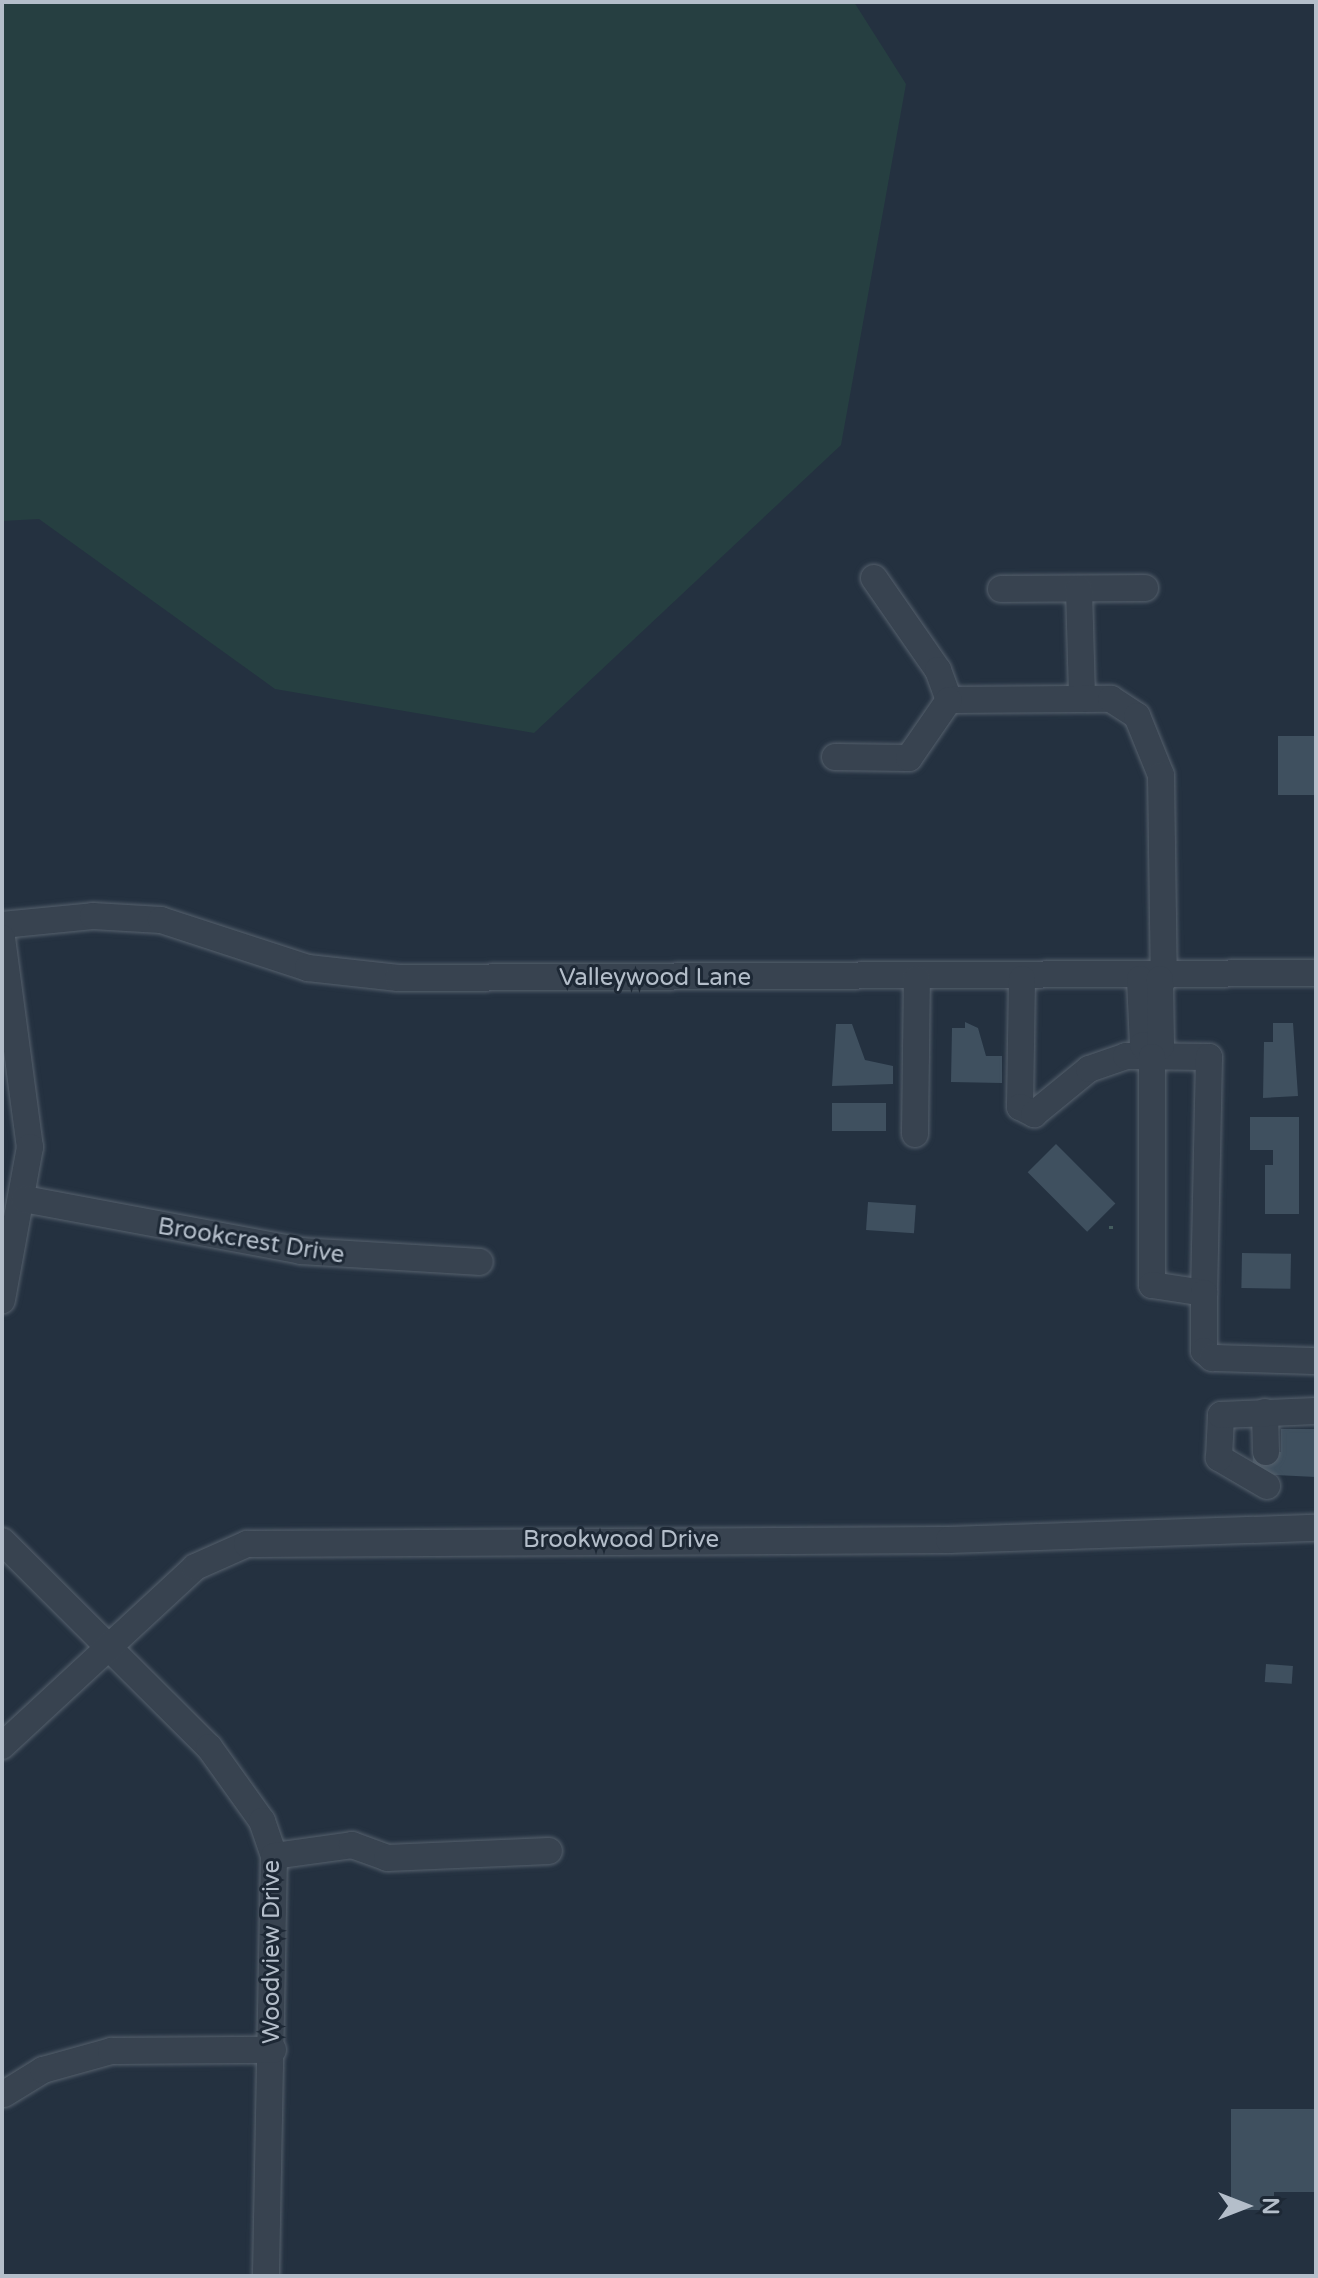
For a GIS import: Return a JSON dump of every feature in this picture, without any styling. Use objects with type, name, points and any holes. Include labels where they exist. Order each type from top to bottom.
[{"type":"street","points":[[874,578],[938,670],[949,700]]},
{"type":"street","points":[[1001,589],[1145,588]]},
{"type":"street","points":[[1079,589],[1082,699]]},
{"type":"street","points":[[949,700],[1082,699],[1124,705],[1157,752],[1155,979],[1161,1046],[1152,1057],[1152,1285],[1204,1293]]},
{"type":"street","points":[[835,757],[909,758],[949,700]]},
{"type":"street","name":"Valleywood Lane","points":[[2,925],[93,916],[161,920],[295,965],[398,978],[1155,979],[1316,973]]},
{"type":"street","points":[[2,938],[26,1078],[24,1199],[2,1300]]},
{"type":"street","points":[[915,1134],[917,979]]},
{"type":"street","points":[[1022,979],[1020,1107],[1034,1114],[1089,1069],[1126,1056],[1209,1057],[1204,1351],[1212,1358],[1316,1361]]},
{"type":"street","name":"Brookcrest Drive","points":[[24,1199],[301,1251],[480,1262]]},
{"type":"street","points":[[1266,1471],[1219,1458],[1221,1415],[1316,1411]]},
{"type":"street","points":[[1265,1412],[1269,1529]]},
{"type":"street","name":"Brookwood Drive","points":[[2,1746],[108,1640],[195,1567],[221,1551],[272,1540],[949,1540],[1316,1528]]},
{"type":"street","name":"Woodview Drive","points":[[2,1541],[108,1640],[231,1773],[274,1856],[273,2050],[266,2276]]},
{"type":"street","points":[[274,1856],[352,1845],[387,1858],[549,1851]]},
{"type":"street","points":[[4,2094],[43,2070],[111,2051],[273,2050]]},
{"type":"green space","points":[[2,2],[854,2],[906,84],[841,445],[534,733],[275,689],[39,519],[2,521]]},
{"type":"building","points":[[1278,736],[1316,736],[1316,795],[1278,795]]},
{"type":"building","points":[[965,1022],[978,1028],[986,1056],[1002,1056],[1002,1083],[951,1082],[952,1028],[965,1028]]},
{"type":"building","points":[[1273,1023],[1293,1023],[1298,1096],[1263,1098],[1264,1042],[1273,1042]]},
{"type":"building","points":[[836,1024],[852,1024],[865,1060],[893,1066],[893,1084],[832,1086]]},
{"type":"building","points":[[832,1103],[886,1103],[886,1131],[832,1131]]},
{"type":"building","points":[[1250,1117],[1299,1117],[1299,1214],[1265,1214],[1265,1165],[1273,1165],[1273,1150],[1250,1150]]},
{"type":"building","points":[[1056,1144],[1115,1203],[1087,1232],[1028,1172]]},
{"type":"building","points":[[868,1202],[916,1205],[914,1233],[866,1230]]},
{"type":"building","points":[[1242,1253],[1291,1254],[1290,1289],[1241,1288]]},
{"type":"building","points":[[1281,1429],[1316,1429],[1316,1477],[1253,1474],[1253,1452],[1281,1452]]},
{"type":"building","points":[[1266,1664],[1293,1666],[1292,1684],[1265,1682]]},
{"type":"building","points":[[1231,2109],[1316,2109],[1316,2192],[1274,2192],[1274,2210],[1231,2210]]}]
